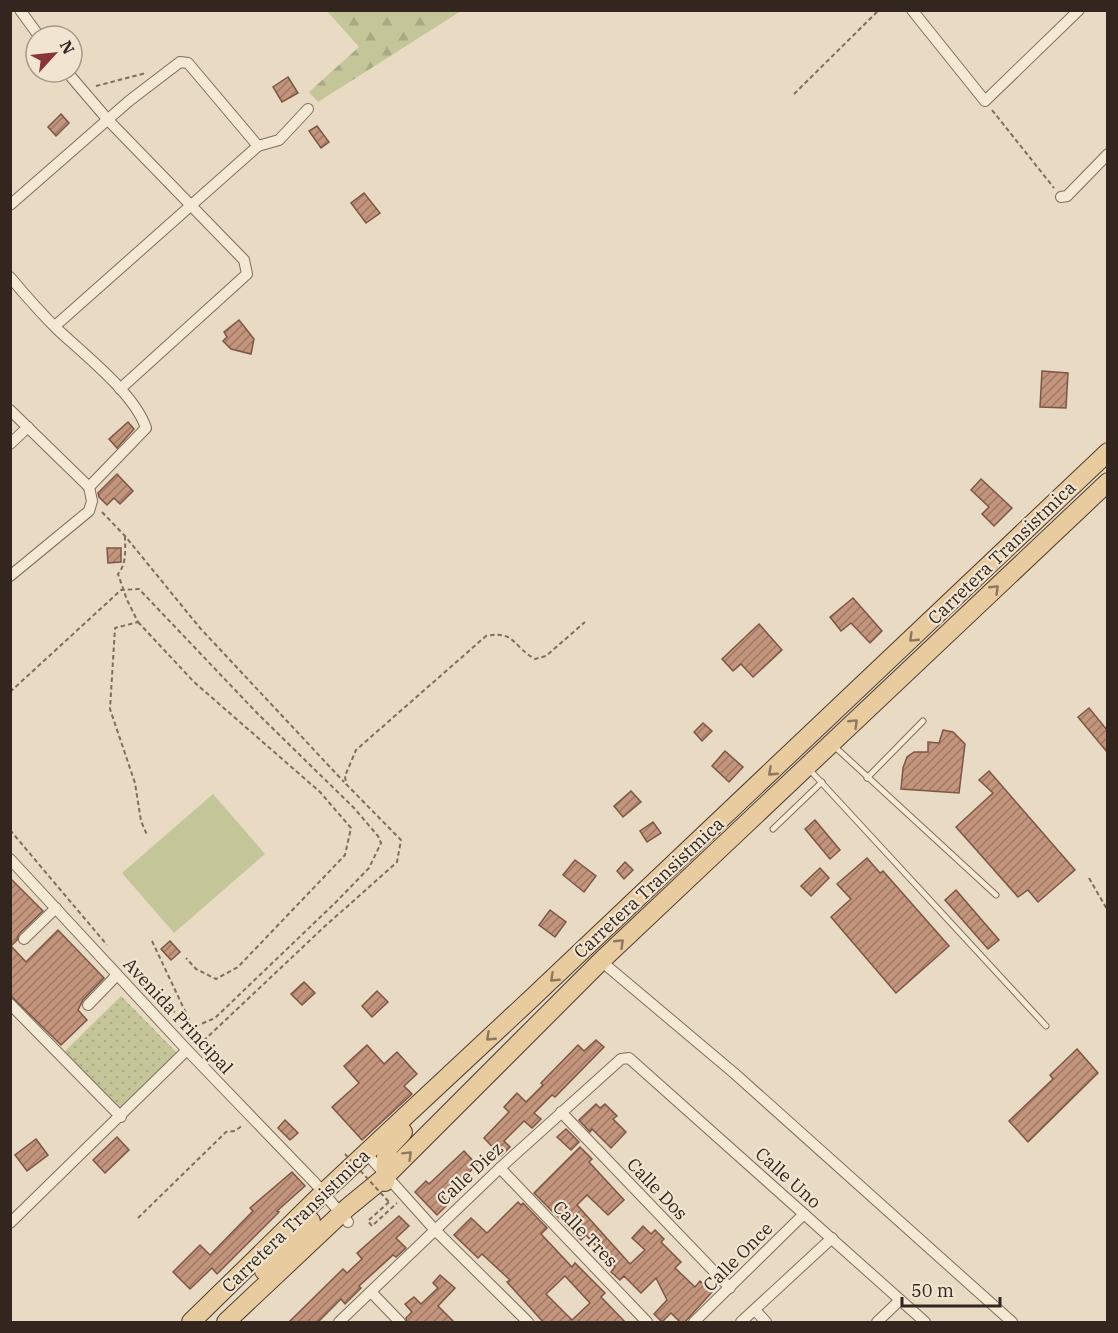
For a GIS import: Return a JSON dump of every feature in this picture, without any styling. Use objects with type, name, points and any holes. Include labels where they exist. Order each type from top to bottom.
[{"type":"main road","name":"Carretera Transistmica","points":[[190,1323],[323,1193],[458,1068],[1107,452]]},
{"type":"main road","name":"Carretera Transistmica","points":[[386,1176],[601,961],[832,745],[1107,482]]},
{"type":"main road","points":[[250,1300],[275,1290],[345,1218],[382,1191],[389,1147],[451,1082],[458,1068]]},
{"type":"main road","points":[[250,1300],[262,1273],[323,1209],[323,1193]]},
{"type":"main road","name":"Carretera Transistmica","points":[[225,1323],[250,1300]]},
{"type":"street","points":[[20,10],[30,24]]},
{"type":"street","points":[[912,10],[985,100],[1080,10]]},
{"type":"street","points":[[10,205],[129,101],[180,62],[188,63],[258,146]]},
{"type":"street","points":[[76,84],[108,120],[244,260],[247,274],[120,389]]},
{"type":"street","points":[[55,326],[258,146],[279,140],[308,109]]},
{"type":"street","points":[[1061,196],[1067,196],[1107,154]]},
{"type":"street","points":[[10,277],[55,326],[120,389],[142,416],[146,428],[89,487]]},
{"type":"street","points":[[10,410],[89,487],[92,501],[89,511],[10,576]]},
{"type":"street","points":[[10,444],[28,427]]},
{"type":"street","name":"Avenida Principal","points":[[10,859],[345,1218]]},
{"type":"street","points":[[24,939],[56,908]]},
{"type":"street","points":[[601,961],[734,1073],[1012,1323]]},
{"type":"street","points":[[88,1005],[117,975]]},
{"type":"street","points":[[10,1004],[121,1117]]},
{"type":"street","points":[[10,1223],[187,1050]]},
{"type":"street","name":"Calle Diez","points":[[339,1323],[561,1112],[621,1059],[629,1058]]},
{"type":"street","name":"Calle Uno","points":[[629,1058],[925,1323]]},
{"type":"street","name":"Calle Dos","points":[[561,1112],[730,1288]]},
{"type":"street","points":[[366,1153],[435,1230],[528,1323]]},
{"type":"street","name":"Calle Tres","points":[[500,1168],[647,1323]]},
{"type":"street","name":"Calle Once","points":[[694,1323],[804,1214]]},
{"type":"street","points":[[741,1323],[832,1238]]},
{"type":"street","points":[[371,1292],[400,1323]]},
{"type":"street","points":[[877,1323],[900,1300]]},
{"type":"street","points":[[755,1310],[766,1323]]},
{"type":"lane","points":[[867,778],[923,722]]},
{"type":"lane","points":[[832,745],[996,896]]},
{"type":"lane","points":[[807,766],[1046,1026]]},
{"type":"lane","points":[[773,829],[822,782]]},
{"type":"path","points":[[794,94],[879,10]]},
{"type":"path","points":[[81,90],[122,81],[151,71]]},
{"type":"path","points":[[985,100],[1061,196]]},
{"type":"path","points":[[92,501],[125,536],[200,628],[401,840],[397,862],[323,928],[201,1045],[187,1050]]},
{"type":"path","points":[[125,536],[125,559],[123,568],[118,574],[138,622],[195,682],[320,792],[351,828],[345,855],[238,967],[216,979],[196,969],[186,958]]},
{"type":"path","points":[[10,692],[121,590],[139,589],[257,713],[354,808],[378,836],[381,843],[369,868],[215,1018],[194,1027]]},
{"type":"path","points":[[138,622],[115,628],[110,710],[135,783],[141,821],[147,835]]},
{"type":"path","points":[[346,784],[345,776],[356,750],[486,636],[500,633],[508,636],[526,654],[535,659],[546,656],[585,622]]},
{"type":"path","points":[[10,830],[113,952]]},
{"type":"path","points":[[1089,879],[1107,911]]},
{"type":"path","points":[[152,941],[201,1045]]},
{"type":"path","points":[[129,969],[172,1011],[194,1027]]},
{"type":"path","points":[[138,1218],[226,1132],[235,1131],[251,1117]]},
{"type":"path","points":[[345,1154],[389,1202],[368,1221],[372,1226],[404,1196]]},
{"type":"green space","points":[[327,11],[461,11],[318,102],[309,92],[359,47]]},
{"type":"green space","points":[[213,794],[265,854],[174,933],[122,873]]},
{"type":"green space","points":[[121,996],[180,1056],[121,1114],[62,1054]]},
{"type":"building","points":[[288,77],[298,93],[282,102],[273,87]]},
{"type":"building","points":[[61,114],[69,123],[56,136],[48,127]]},
{"type":"building","points":[[317,126],[329,142],[321,148],[309,131]]},
{"type":"building","points":[[364,193],[380,213],[366,223],[351,203]]},
{"type":"building","points":[[239,320],[254,339],[251,354],[231,349],[223,341],[227,337],[224,332]]},
{"type":"building","points":[[1042,371],[1068,373],[1066,408],[1040,407]]},
{"type":"building","points":[[128,422],[134,429],[117,448],[109,439]]},
{"type":"building","points":[[117,474],[133,491],[120,504],[114,498],[107,505],[98,493]]},
{"type":"building","points":[[981,479],[1012,508],[994,526],[982,514],[989,507],[971,490]]},
{"type":"building","points":[[107,548],[121,548],[121,562],[108,563]]},
{"type":"building","points":[[853,598],[882,631],[870,643],[851,623],[841,631],[830,617]]},
{"type":"building","points":[[759,624],[782,650],[753,677],[741,664],[733,671],[722,659]]},
{"type":"building","points":[[1089,708],[1107,730],[1107,752],[1078,717]]},
{"type":"building","points":[[703,723],[712,731],[702,741],[694,732]]},
{"type":"building","points":[[943,730],[953,732],[965,744],[959,793],[901,789],[903,768],[907,757],[914,752],[928,752],[928,742],[939,743]]},
{"type":"building","points":[[725,751],[743,767],[729,782],[712,766]]},
{"type":"building","points":[[989,771],[1075,870],[1038,902],[1028,890],[1018,897],[956,827],[993,793],[979,780]]},
{"type":"building","points":[[631,791],[641,802],[623,817],[614,806]]},
{"type":"building","points":[[815,820],[840,850],[830,859],[805,829]]},
{"type":"building","points":[[653,822],[661,833],[647,842],[640,831]]},
{"type":"building","points":[[867,858],[880,873],[883,871],[949,946],[896,993],[831,917],[851,899],[837,884]]},
{"type":"building","points":[[575,860],[596,876],[584,892],[563,875]]},
{"type":"building","points":[[625,862],[633,870],[624,879],[617,871]]},
{"type":"building","points":[[820,868],[829,878],[811,896],[801,886]]},
{"type":"building","points":[[10,878],[43,911],[19,934],[11,946],[26,962],[58,930],[104,978],[83,1000],[78,1010],[87,1020],[61,1045],[10,995]]},
{"type":"building","points":[[956,890],[999,940],[988,949],[945,900]]},
{"type":"building","points":[[550,910],[566,922],[555,937],[539,925]]},
{"type":"building","points":[[170,941],[180,952],[171,960],[161,949]]},
{"type":"building","points":[[304,982],[315,993],[302,1005],[291,994]]},
{"type":"building","points":[[377,991],[388,1002],[372,1017],[362,1006]]},
{"type":"building","points":[[596,1040],[604,1047],[555,1097],[552,1095],[534,1113],[541,1119],[532,1128],[524,1121],[504,1141],[510,1147],[501,1156],[484,1138],[509,1112],[504,1107],[517,1093],[526,1102],[578,1045],[584,1051]]},
{"type":"building","points":[[367,1045],[384,1064],[397,1052],[417,1074],[404,1086],[412,1094],[362,1140],[332,1107],[359,1083],[344,1066]]},
{"type":"building","points":[[1077,1049],[1098,1073],[1028,1142],[1009,1121],[1053,1079],[1050,1075]]},
{"type":"building","points":[[596,1104],[600,1108],[605,1104],[617,1116],[613,1119],[626,1132],[611,1148],[579,1120]]},
{"type":"building","points":[[285,1120],[298,1133],[290,1140],[278,1128]]},
{"type":"building","points":[[566,1129],[579,1142],[571,1150],[557,1137]]},
{"type":"building","points":[[117,1137],[129,1150],[105,1173],[93,1160]]},
{"type":"building","points":[[36,1139],[48,1155],[27,1171],[15,1155]]},
{"type":"building","points":[[580,1147],[592,1159],[589,1162],[624,1200],[608,1215],[587,1195],[577,1205],[630,1264],[645,1250],[632,1238],[643,1226],[651,1234],[655,1230],[664,1239],[661,1242],[681,1262],[675,1268],[695,1287],[700,1281],[712,1292],[684,1323],[681,1323],[671,1313],[662,1322],[654,1314],[667,1300],[656,1278],[641,1293],[624,1276],[620,1280],[611,1272],[615,1267],[586,1235],[581,1240],[534,1193]]},
{"type":"building","points":[[464,1151],[477,1165],[442,1197],[449,1203],[437,1215],[415,1192],[426,1181],[429,1184]]},
{"type":"building","points":[[292,1172],[305,1186],[277,1211],[279,1212],[217,1274],[212,1268],[190,1289],[173,1272],[200,1245],[210,1255],[253,1211],[250,1208]]},
{"type":"building","points":[[518,1202],[521,1205],[523,1203],[547,1228],[541,1234],[572,1267],[575,1263],[605,1293],[601,1297],[626,1323],[544,1323],[507,1282],[510,1280],[482,1254],[478,1258],[454,1235],[471,1218],[487,1233]],"holes":[[[565,1276],[590,1303],[572,1320],[546,1294]]]},
{"type":"building","points":[[399,1216],[409,1226],[396,1238],[406,1248],[396,1257],[393,1255],[359,1286],[361,1288],[345,1304],[341,1299],[317,1323],[288,1323],[343,1269],[347,1273],[362,1259],[357,1253]]},
{"type":"building","points":[[440,1275],[455,1288],[438,1306],[455,1323],[407,1323],[406,1318],[412,1312],[405,1304],[414,1297],[421,1304],[438,1288],[433,1283]]}]
